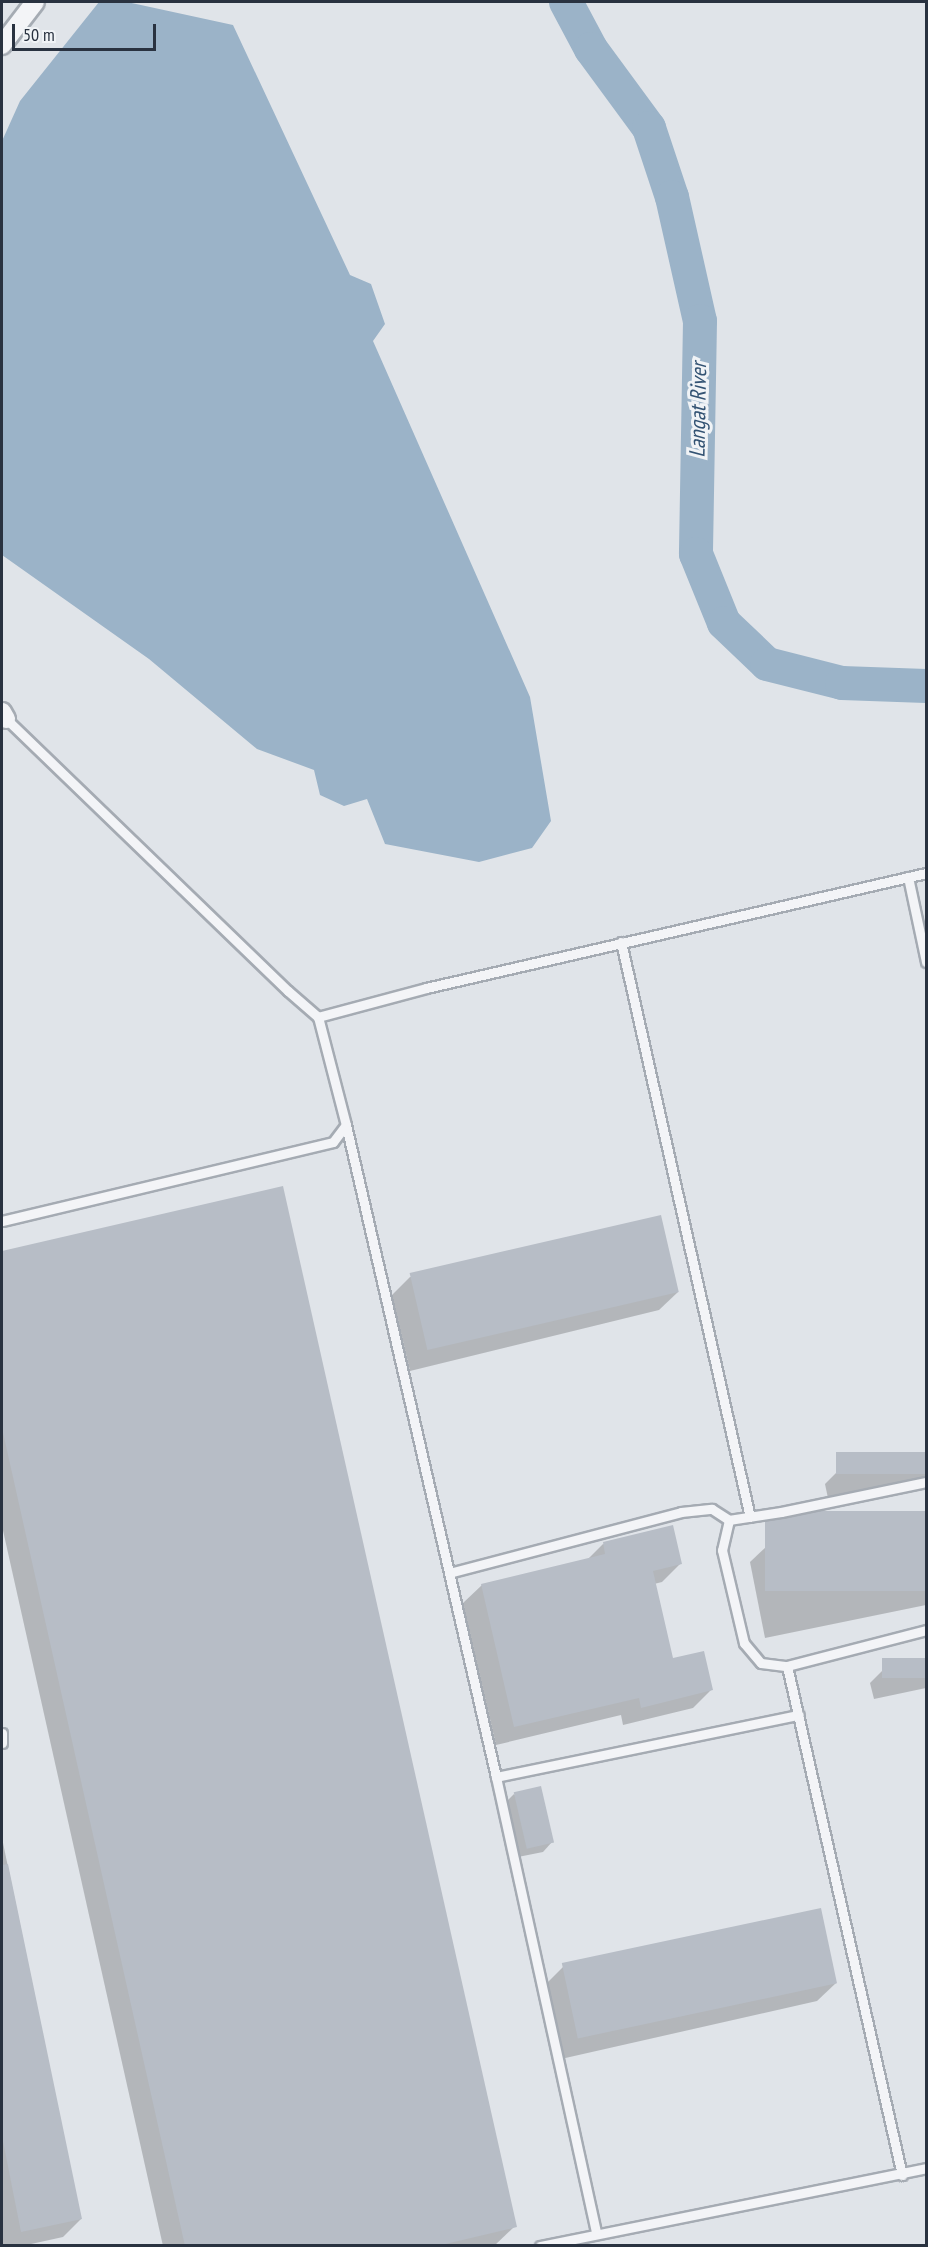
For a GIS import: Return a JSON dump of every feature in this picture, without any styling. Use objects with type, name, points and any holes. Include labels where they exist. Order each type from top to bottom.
[{"type":"street","points":[[2,45],[35,2]]},
{"type":"lane","points":[[3,716],[288,991],[318,1017],[346,1125],[496,1777],[596,2233]]},
{"type":"lane","points":[[318,1017],[372,1001],[621,942],[927,873]]},
{"type":"lane","points":[[908,877],[927,962]]},
{"type":"lane","points":[[621,942],[750,1517]]},
{"type":"lane","points":[[2,1221],[333,1142],[346,1125]]},
{"type":"lane","points":[[449,1573],[681,1512],[712,1509],[729,1520],[927,1482]]},
{"type":"lane","points":[[729,1520],[722,1550],[744,1643],[761,1663],[787,1666],[927,1630]]},
{"type":"lane","points":[[787,1666],[902,2175]]},
{"type":"lane","points":[[496,1777],[799,1715]]},
{"type":"lane","points":[[2,1733],[2,1743]]},
{"type":"lane","points":[[540,2246],[596,2233],[902,2175],[927,2168]]},
{"type":"water","points":[[99,2],[127,2],[233,25],[350,275],[371,284],[385,324],[373,341],[530,697],[551,821],[532,848],[479,862],[385,844],[367,799],[344,806],[320,795],[314,770],[257,749],[149,659],[2,555],[2,141],[20,101]]},
{"type":"building","points":[[283,1186],[517,2227],[437,2246],[185,2246],[2,1428],[2,1251]]},
{"type":"building","points":[[661,1215],[679,1292],[427,1350],[410,1273]]},
{"type":"building","points":[[836,1452],[926,1452],[926,1474],[836,1474]]},
{"type":"building","points":[[765,1511],[926,1511],[926,1591],[765,1591]]},
{"type":"building","points":[[673,1525],[682,1564],[653,1571],[673,1658],[704,1651],[713,1690],[641,1708],[639,1698],[514,1727],[481,1584],[605,1554],[603,1542]]},
{"type":"building","points":[[882,1658],[926,1658],[926,1678],[882,1678]]},
{"type":"building","points":[[541,1786],[554,1843],[527,1849],[514,1792]]},
{"type":"building","points":[[8,1864],[82,2219],[21,2232],[2,2136],[2,1865]]},
{"type":"building","points":[[821,1908],[837,1983],[578,2038],[562,1963]]},
{"type":"waterway","name":"Langat River","points":[[566,2],[591,49],[649,128],[672,197],[700,321],[696,554],[724,623],[767,664],[842,683],[926,686]]}]
